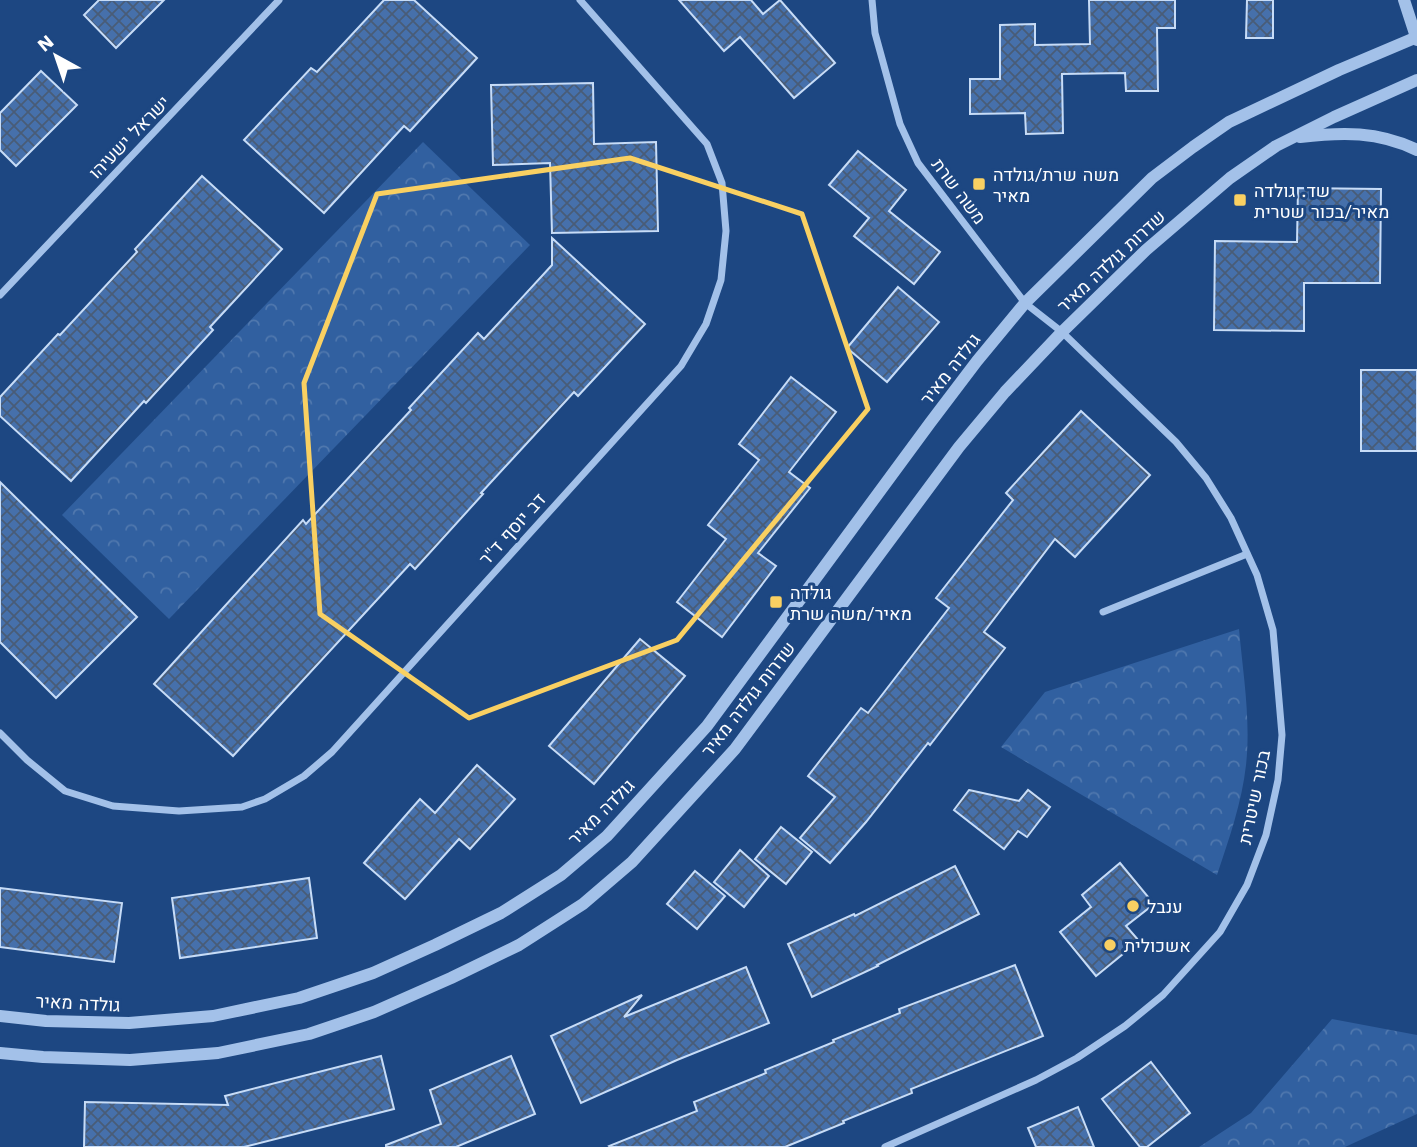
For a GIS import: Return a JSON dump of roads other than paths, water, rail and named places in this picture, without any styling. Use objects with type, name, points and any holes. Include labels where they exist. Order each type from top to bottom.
[{"type":"street","name":"ישראל ישעיהו","points":[[0,295],[279,0]]},
{"type":"street","name":"דב יוסף ד\"ר","points":[[0,733],[65,792],[113,806],[179,811],[242,807],[265,799],[304,776],[332,752],[681,366],[706,324],[721,281],[726,231],[722,183],[707,144],[580,0]]},
{"type":"street","name":"משה שרת","points":[[873,0],[875,33],[900,124],[918,163],[1025,303],[1062,331]]},
{"type":"street","points":[[1404,0],[1417,38]]},
{"type":"street","name":"שדרות גולדה מאיר","points":[[1025,303],[1152,178],[1229,122],[1339,70],[1417,38]]},
{"type":"street","name":"שדרות גולדה מאיר","points":[[0,1053],[130,1060],[218,1053],[309,1034],[374,1012],[451,978],[520,945],[583,904],[632,862],[735,749],[958,447],[1004,392],[1062,331],[1146,250],[1230,178],[1276,146],[1417,80]]},
{"type":"street","points":[[1293,138],[1334,133],[1375,135],[1417,150]]},
{"type":"street","name":"גולדה מאיר","points":[[0,1016],[46,1021],[129,1023],[213,1016],[299,998],[373,973],[435,945],[501,913],[561,875],[607,836],[707,726],[930,423],[1025,303]]},
{"type":"street","name":"בכור שיטרית","points":[[885,1147],[1077,1059],[1125,1026],[1163,995],[1220,932],[1247,885],[1266,835],[1278,780],[1282,735],[1273,630],[1257,575],[1231,518],[1206,478],[1176,442],[1062,331]]},
{"type":"street","points":[[1103,612],[1247,554]]},
{"type":"place","name":"משה שרת/גולדה מאיר","points":[[979,184]]},
{"type":"place","name":"שד. גולדה מאיר/בכור שטרית","points":[[1240,200]]},
{"type":"place","name":"גולדה מאיר/משה שרת","points":[[776,602]]},
{"type":"place","name":"ענבל","points":[[1133,906]]},
{"type":"place","name":"אשכולית","points":[[1110,945]]}]
